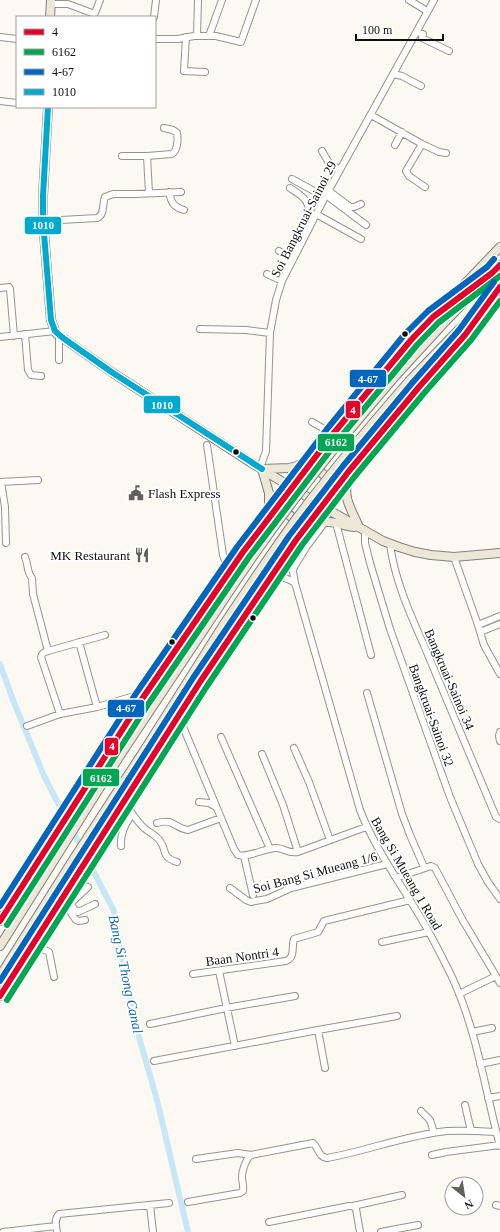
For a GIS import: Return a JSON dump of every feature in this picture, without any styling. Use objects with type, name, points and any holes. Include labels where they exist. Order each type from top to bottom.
[{"type":"main road","points":[[50,2],[50,16]]},
{"type":"main road","points":[[48,108],[43,221],[51,320],[57,333],[113,373],[292,488],[321,506],[390,544],[415,552],[454,557],[500,553]]},
{"type":"main road","points":[[0,921],[142,699],[243,552],[333,434],[411,340],[500,247]]},
{"type":"main road","points":[[0,946],[121,754],[261,545],[307,483],[354,424],[399,372],[500,265]]},
{"type":"main road","points":[[433,317],[492,273]]},
{"type":"main road","points":[[465,335],[500,287]]},
{"type":"main road","points":[[0,976],[224,624],[283,538],[365,432],[410,380],[500,287]]},
{"type":"main road","points":[[0,996],[124,801],[243,618],[298,537],[349,471],[414,393],[465,335],[500,300]]},
{"type":"main road","points":[[261,468],[292,468],[316,456]]},
{"type":"main road","points":[[316,456],[317,468],[324,475],[334,477],[349,471]]},
{"type":"main road","points":[[261,468],[269,493],[269,507],[266,521]]},
{"type":"main road","points":[[349,471],[346,484],[347,503],[362,529]]},
{"type":"main road","points":[[266,521],[279,514],[285,513],[294,519],[298,537]]},
{"type":"main road","points":[[298,537],[314,526],[325,522],[362,529]]},
{"type":"main road","points":[[121,754],[122,746],[142,712],[157,677]]},
{"type":"main road","points":[[0,990],[13,963],[18,948]]},
{"type":"street","points":[[50,2],[68,4],[95,13],[100,0]]},
{"type":"street","points":[[154,16],[156,0]]},
{"type":"street","points":[[197,36],[198,0]]},
{"type":"street","points":[[209,36],[222,0]]},
{"type":"street","points":[[156,39],[216,36],[241,42],[256,0]]},
{"type":"street","points":[[409,0],[427,11]]},
{"type":"street","name":"Soi Bangkruai-Sainoi 29","points":[[261,468],[266,451],[270,333],[273,311],[282,281],[315,215],[434,0]]},
{"type":"street","points":[[417,32],[423,34],[422,38],[449,51]]},
{"type":"street","points":[[0,36],[16,39]]},
{"type":"street","points":[[186,37],[184,71],[204,72]]},
{"type":"street","points":[[393,74],[402,76],[421,86]]},
{"type":"street","points":[[0,102],[16,103]]},
{"type":"street","points":[[371,115],[422,144],[446,153]]},
{"type":"street","points":[[122,156],[147,156],[172,154],[175,152],[177,132],[164,128]]},
{"type":"street","points":[[395,145],[402,132]]},
{"type":"street","points":[[422,144],[406,171],[409,176],[425,186]]},
{"type":"street","points":[[322,151],[329,164],[340,170]]},
{"type":"street","points":[[147,156],[149,193]]},
{"type":"street","points":[[292,179],[350,207],[361,204]]},
{"type":"street","points":[[290,188],[307,202],[309,212],[361,239]]},
{"type":"street","points":[[169,192],[172,204],[175,207],[184,210]]},
{"type":"street","points":[[43,221],[100,217],[102,214],[103,201],[108,195],[181,192]]},
{"type":"street","points":[[327,195],[366,226]]},
{"type":"street","points":[[279,251],[293,259]]},
{"type":"street","points":[[267,274],[282,281]]},
{"type":"street","points":[[0,288],[10,289],[14,336]]},
{"type":"street","points":[[200,329],[246,330],[270,333]]},
{"type":"street","points":[[0,337],[25,334],[57,333],[59,360]]},
{"type":"street","points":[[25,334],[28,370],[31,375],[41,376]]},
{"type":"street","points":[[312,422],[333,434]]},
{"type":"street","points":[[208,446],[223,555],[229,572]]},
{"type":"street","points":[[6,544],[5,507],[1,482],[38,480]]},
{"type":"street","points":[[293,569],[307,546],[325,522]]},
{"type":"street","points":[[336,523],[371,655]]},
{"type":"street","name":"Bangkruai-Sainoi 32","points":[[362,529],[370,564],[390,629],[448,790],[478,864],[500,899]]},
{"type":"street","name":"Bangkruai-Sainoi 34","points":[[390,544],[392,559],[413,621],[496,817],[500,819]]},
{"type":"street","name":"Bang Si Mueang 1 Road","points":[[290,549],[295,583],[355,797],[366,827],[386,864],[429,932],[460,994],[472,1032],[500,1146]]},
{"type":"street","points":[[26,557],[48,651]]},
{"type":"street","points":[[454,557],[485,649],[500,674]]},
{"type":"street","points":[[269,580],[282,577],[295,583]]},
{"type":"street","points":[[478,625],[500,616]]},
{"type":"street","points":[[480,632],[500,624]]},
{"type":"street","points":[[60,714],[41,657],[48,651],[105,635]]},
{"type":"street","points":[[79,642],[97,707]]},
{"type":"street","points":[[367,693],[402,814],[424,867]]},
{"type":"street","points":[[27,726],[60,714],[97,707],[131,697],[142,699]]},
{"type":"street","points":[[179,717],[234,849],[242,856],[253,895]]},
{"type":"street","points":[[500,732],[500,741]]},
{"type":"street","points":[[222,737],[270,849]]},
{"type":"street","points":[[294,748],[309,782],[330,840]]},
{"type":"street","points":[[262,754],[283,805],[298,852]]},
{"type":"street","points":[[124,801],[132,814],[144,827],[157,837],[168,859],[176,862]]},
{"type":"street","points":[[198,802],[209,803],[216,806]]},
{"type":"street","points":[[121,846],[122,832],[126,822],[132,814]]},
{"type":"street","points":[[157,823],[169,821],[183,829],[188,830],[221,818]]},
{"type":"street","points":[[242,856],[277,848],[289,853],[298,852],[366,827]]},
{"type":"street","name":"Soi Bang Si Mueang 1/6","points":[[230,888],[251,902],[267,899],[291,888],[386,864]]},
{"type":"street","points":[[396,878],[424,867],[431,866],[435,868],[462,919],[500,983]]},
{"type":"street","points":[[70,903],[88,887]]},
{"type":"street","points":[[63,897],[78,912],[95,904]]},
{"type":"street","points":[[63,897],[76,920],[86,920]]},
{"type":"street","name":"Baan Nontri 4","points":[[194,974],[286,961],[292,958],[294,939],[318,932],[324,921],[410,900]]},
{"type":"street","points":[[382,942],[429,932]]},
{"type":"street","points":[[32,944],[49,952],[54,977]]},
{"type":"street","points":[[219,971],[235,1046]]},
{"type":"street","points":[[460,994],[496,976]]},
{"type":"street","points":[[150,1024],[226,1008],[295,996]]},
{"type":"street","points":[[154,1062],[397,1016]]},
{"type":"street","points":[[472,1032],[492,1028]]},
{"type":"street","points":[[318,1030],[325,1068]]},
{"type":"street","points":[[480,1064],[500,1060]]},
{"type":"street","points":[[488,1098],[500,1096]]},
{"type":"street","points":[[465,1105],[471,1131]]},
{"type":"street","points":[[421,1111],[430,1120],[434,1133]]},
{"type":"street","points":[[196,1159],[238,1154],[251,1155],[313,1143],[320,1155],[326,1158],[434,1133],[497,1129]]},
{"type":"street","points":[[432,1155],[500,1146]]},
{"type":"street","points":[[188,1202],[240,1193],[243,1191],[244,1185],[242,1173],[246,1161],[251,1155]]},
{"type":"street","points":[[268,1222],[402,1195]]},
{"type":"street","points":[[3,1232],[57,1229],[56,1217],[59,1214],[168,1203]]},
{"type":"street","points":[[150,1205],[153,1232]]},
{"type":"street","points":[[353,1206],[356,1209],[360,1232]]},
{"type":"street","points":[[381,1232],[418,1226]]},
{"type":"waterway","name":"Bang Si Thong Canal","points":[[0,664],[44,776],[114,911],[124,969],[139,1037],[157,1100],[188,1232]]},
{"type":"transit line","name":"1010","points":[[48,108],[43,221],[51,320],[55,331],[113,373],[262,469]]},
{"type":"transit line","name":"4-67","points":[[0,906],[135,695],[237,547],[327,429],[405,334],[428,311],[487,267],[494,259]]},
{"type":"transit line","name":"4","points":[[0,921],[142,699],[243,552],[333,434],[411,340],[433,317],[492,273],[500,265]]},
{"type":"transit line","name":"6162","points":[[7,925],[149,703],[249,557],[339,439],[417,345],[438,323],[500,276]]},
{"type":"transit line","name":"4-67","points":[[0,981],[193,678],[289,536],[343,466],[413,382],[459,330],[494,282]]},
{"type":"transit line","name":"4","points":[[0,996],[200,682],[296,540],[349,471],[419,387],[465,335],[500,287]]},
{"type":"transit line","name":"6162","points":[[7,1000],[207,686],[302,545],[355,476],[425,392],[471,340],[500,301]]},
{"type":"place","name":"Flash Express","points":[[136,493]]},
{"type":"place","name":"MK Restaurant","points":[[142,555]]}]
